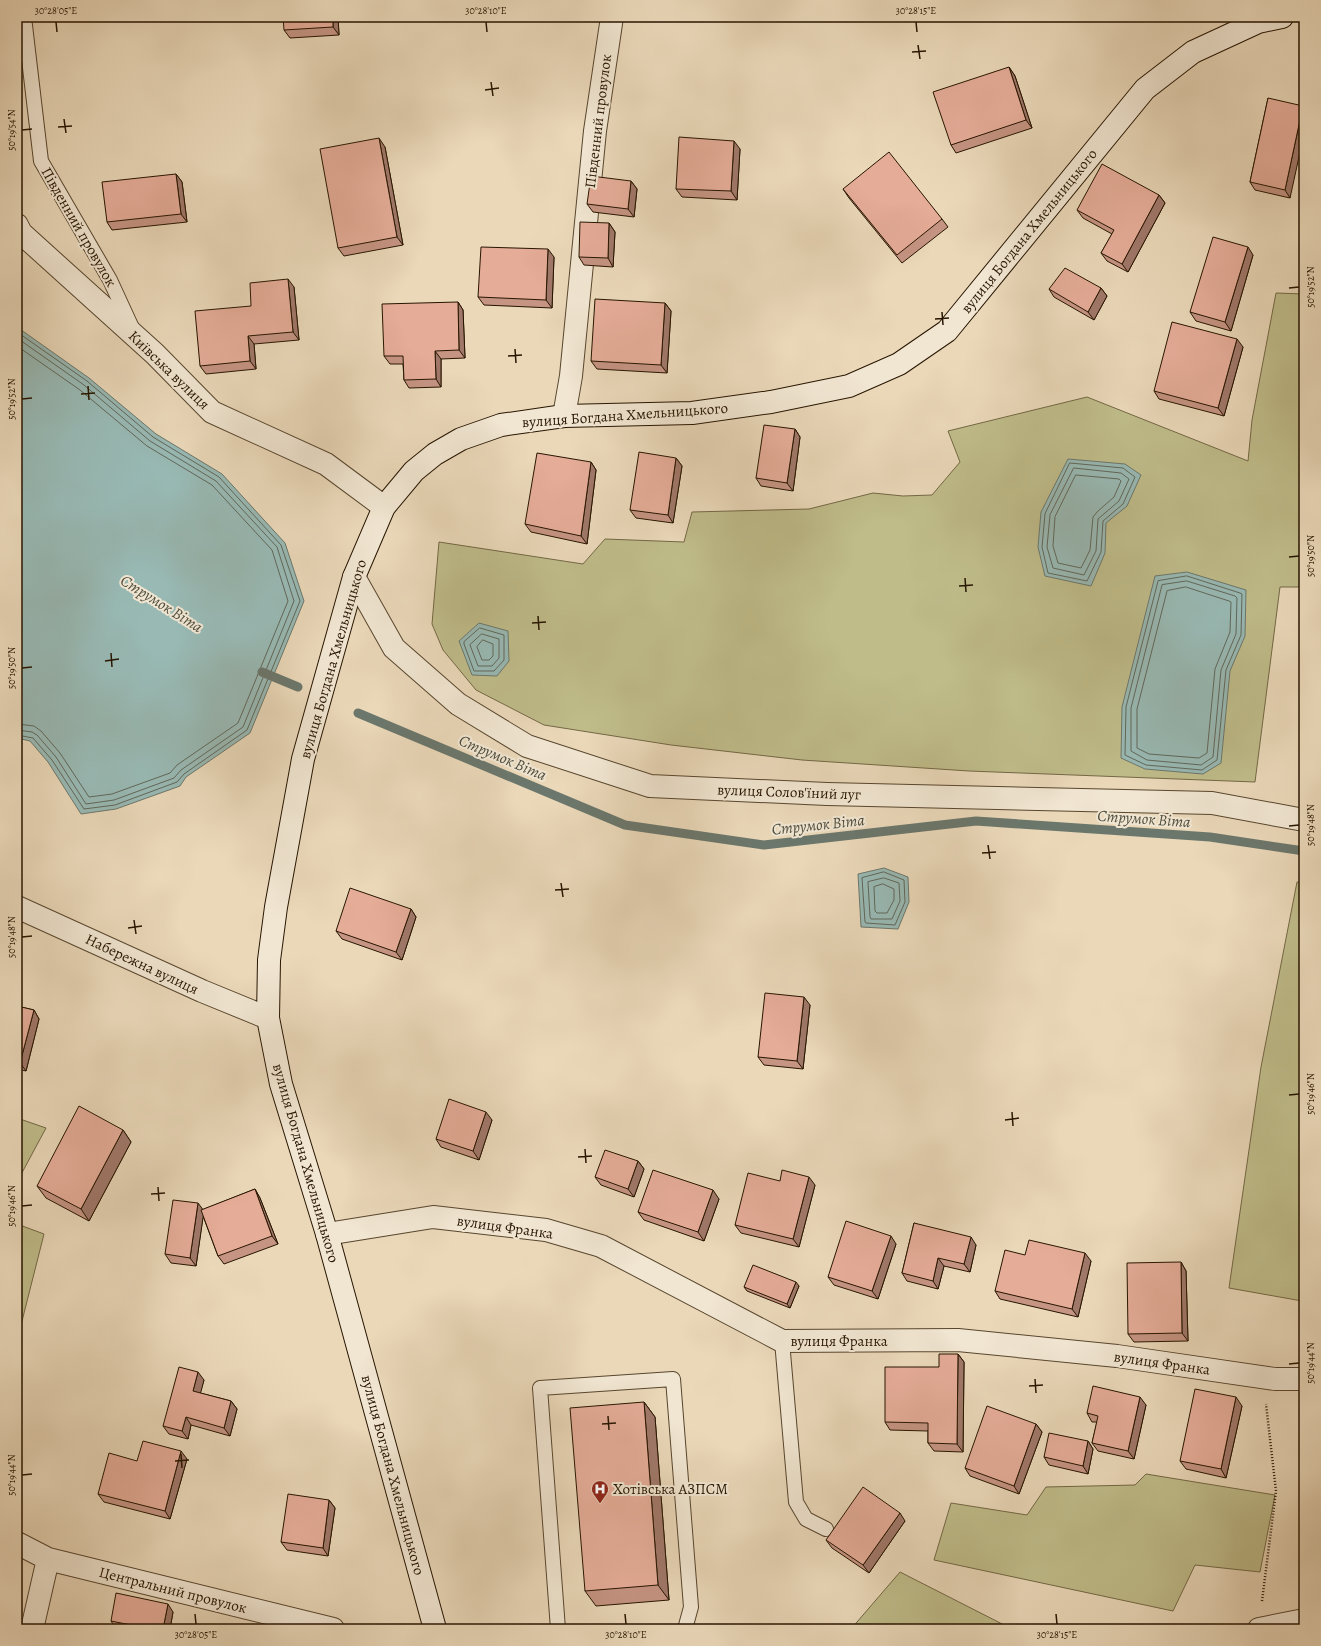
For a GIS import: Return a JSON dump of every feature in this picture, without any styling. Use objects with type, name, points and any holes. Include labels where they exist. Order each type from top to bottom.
[{"type":"street","name":"Південний провулок","points":[[564,416],[571,376],[595,131],[612,17]]},
{"type":"street","name":"вулиця Богдана Хмельницького","points":[[435,1629],[327,1234],[281,1084],[268,1018],[270,952],[276,907],[303,759],[354,577],[384,507],[414,471],[435,454],[460,439],[501,425],[564,416],[692,413],[771,402],[849,386],[899,364],[947,331],[1145,89],[1193,52],[1258,22],[1282,17]]},
{"type":"street","name":"Київська вулиця","points":[[17,225],[20,233],[137,337],[212,412],[326,464],[384,507]]},
{"type":"street","name":"вулиця Солов'їний луг","points":[[354,577],[394,648],[458,704],[527,746],[650,786],[827,794],[1212,803],[1304,820]]},
{"type":"street","name":"Набережна вулиця","points":[[17,908],[202,991],[268,1018]]},
{"type":"street","name":"вулиця Франка","points":[[327,1234],[433,1217],[546,1230],[602,1246],[782,1341],[958,1340],[1117,1356],[1263,1378],[1304,1379]]},
{"type":"street","name":"Центральний провулок","points":[[17,1543],[48,1559],[333,1629]]},
{"type":"street","points":[[32,1629],[48,1559]]},
{"type":"street","points":[[1259,1629],[1304,1620]]},
{"type":"lane","name":"Південний провулок","points":[[24,17],[41,161],[110,280],[137,337]]},
{"type":"lane","points":[[782,1341],[796,1502],[806,1519],[826,1528]]},
{"type":"lane","points":[[558,1629],[540,1388],[673,1379],[691,1607],[685,1629]]},
{"type":"path","points":[[1261,1606],[1276,1491],[1263,1378]]},
{"type":"shaded area","points":[[1276,293],[1304,294],[1304,587],[1280,587],[1255,782],[969,771],[802,760],[671,745],[544,725],[476,690],[443,650],[432,624],[439,542],[583,564],[605,539],[684,542],[692,512],[809,509],[873,493],[903,496],[932,495],[960,462],[948,431],[1087,397],[1248,461],[1252,420]]},
{"type":"shaded area","points":[[1297,882],[1304,882],[1304,1289],[1302,1301],[1229,1288],[1261,1067]]},
{"type":"shaded area","points":[[17,1118],[46,1128],[17,1182]]},
{"type":"shaded area","points":[[17,1224],[44,1234],[20,1329],[17,1328]]},
{"type":"shaded area","points":[[1146,1474],[1275,1495],[1260,1572],[1195,1565],[1173,1611],[934,1560],[951,1503],[1027,1515],[1046,1487],[1135,1485]]},
{"type":"shaded area","points":[[900,1572],[1012,1629],[851,1629]]},
{"type":"water","points":[[17,327],[89,378],[156,434],[222,474],[285,543],[304,601],[250,733],[186,777],[180,786],[116,809],[81,814],[48,762],[30,741],[17,738]]},
{"type":"water","points":[[1068,459],[1125,464],[1141,475],[1127,506],[1106,523],[1105,553],[1091,586],[1045,576],[1038,547],[1041,512]]},
{"type":"water","points":[[1187,572],[1246,590],[1245,636],[1230,671],[1221,763],[1203,774],[1145,769],[1121,758],[1122,707],[1155,576]]},
{"type":"water","points":[[479,623],[508,631],[509,661],[497,676],[472,675],[459,641]]},
{"type":"water","points":[[884,868],[908,877],[909,902],[898,929],[861,927],[858,874]]},
{"type":"building","points":[[283,17],[333,17],[333,27],[284,30]]},
{"type":"building","points":[[1009,67],[1026,120],[951,145],[933,92]]},
{"type":"building","points":[[1268,98],[1303,106],[1285,190],[1250,182]]},
{"type":"building","points":[[679,137],[734,141],[731,191],[676,189]]},
{"type":"building","points":[[379,138],[397,237],[338,248],[320,149]]},
{"type":"building","points":[[889,152],[942,219],[897,255],[843,189]]},
{"type":"building","points":[[1102,164],[1159,195],[1122,264],[1101,253],[1114,230],[1077,210]]},
{"type":"building","points":[[176,174],[181,214],[107,222],[102,182]]},
{"type":"building","points":[[591,176],[631,181],[628,209],[587,204]]},
{"type":"building","points":[[580,222],[609,223],[608,258],[579,257]]},
{"type":"building","points":[[1213,237],[1248,247],[1225,322],[1190,312]]},
{"type":"building","points":[[481,247],[548,249],[546,300],[478,297]]},
{"type":"building","points":[[1065,268],[1101,288],[1088,312],[1049,289]]},
{"type":"building","points":[[288,279],[293,332],[248,336],[250,361],[200,366],[195,311],[251,306],[250,283]]},
{"type":"building","points":[[595,299],[665,303],[661,365],[591,361]]},
{"type":"building","points":[[458,302],[459,350],[435,351],[436,379],[404,380],[403,356],[384,356],[382,304]]},
{"type":"building","points":[[1172,322],[1237,339],[1218,408],[1154,391]]},
{"type":"building","points":[[764,425],[795,429],[787,483],[756,478]]},
{"type":"building","points":[[639,452],[676,458],[668,515],[630,510]]},
{"type":"building","points":[[537,453],[591,462],[581,536],[525,524]]},
{"type":"building","points":[[350,888],[411,909],[396,952],[336,931]]},
{"type":"building","points":[[765,993],[804,997],[797,1061],[758,1057]]},
{"type":"building","points":[[17,1006],[34,1010],[20,1063],[17,1062]]},
{"type":"building","points":[[449,1099],[486,1112],[473,1151],[436,1139]]},
{"type":"building","points":[[79,1106],[123,1130],[81,1209],[37,1186]]},
{"type":"building","points":[[605,1150],[638,1161],[628,1189],[595,1177]]},
{"type":"building","points":[[653,1170],[713,1190],[698,1232],[638,1212]]},
{"type":"building","points":[[782,1170],[809,1177],[793,1239],[735,1225],[748,1173],[780,1181]]},
{"type":"building","points":[[255,1189],[272,1236],[218,1256],[201,1210]]},
{"type":"building","points":[[173,1200],[198,1203],[190,1258],[165,1254]]},
{"type":"building","points":[[846,1221],[891,1236],[872,1291],[828,1277]]},
{"type":"building","points":[[914,1223],[971,1237],[964,1264],[938,1258],[933,1281],[902,1273]]},
{"type":"building","points":[[1029,1240],[1085,1253],[1072,1309],[995,1291],[1005,1250],[1025,1255]]},
{"type":"building","points":[[1181,1262],[1182,1333],[1128,1334],[1127,1263]]},
{"type":"building","points":[[753,1265],[796,1282],[787,1304],[744,1287]]},
{"type":"building","points":[[939,1354],[958,1354],[957,1444],[928,1443],[928,1423],[885,1422],[885,1367],[939,1367]]},
{"type":"building","points":[[179,1367],[198,1372],[193,1391],[231,1401],[224,1428],[186,1417],[182,1431],[163,1426]]},
{"type":"building","points":[[1093,1386],[1140,1397],[1128,1451],[1092,1443],[1098,1416],[1087,1413]]},
{"type":"building","points":[[1195,1389],[1236,1397],[1221,1469],[1180,1461]]},
{"type":"building","points":[[644,1402],[658,1585],[585,1591],[570,1408]]},
{"type":"building","points":[[987,1406],[1036,1424],[1014,1486],[965,1468]]},
{"type":"building","points":[[1049,1433],[1088,1441],[1083,1466],[1044,1457]]},
{"type":"building","points":[[143,1441],[181,1451],[165,1511],[98,1494],[109,1453],[137,1461]]},
{"type":"building","points":[[863,1487],[900,1513],[863,1565],[826,1540]]},
{"type":"building","points":[[288,1494],[329,1500],[323,1548],[281,1542]]},
{"type":"building","points":[[116,1593],[168,1604],[163,1629],[151,1629],[111,1621]]},
{"type":"waterway","name":"Струмок Віта","points":[[262,672],[298,687]]},
{"type":"waterway","name":"Струмок Віта","points":[[358,713],[625,825],[764,845],[976,821],[1210,837],[1304,851]]},
{"type":"place","name":"Хотівська АЗПСМ","points":[[600,1504]]}]
